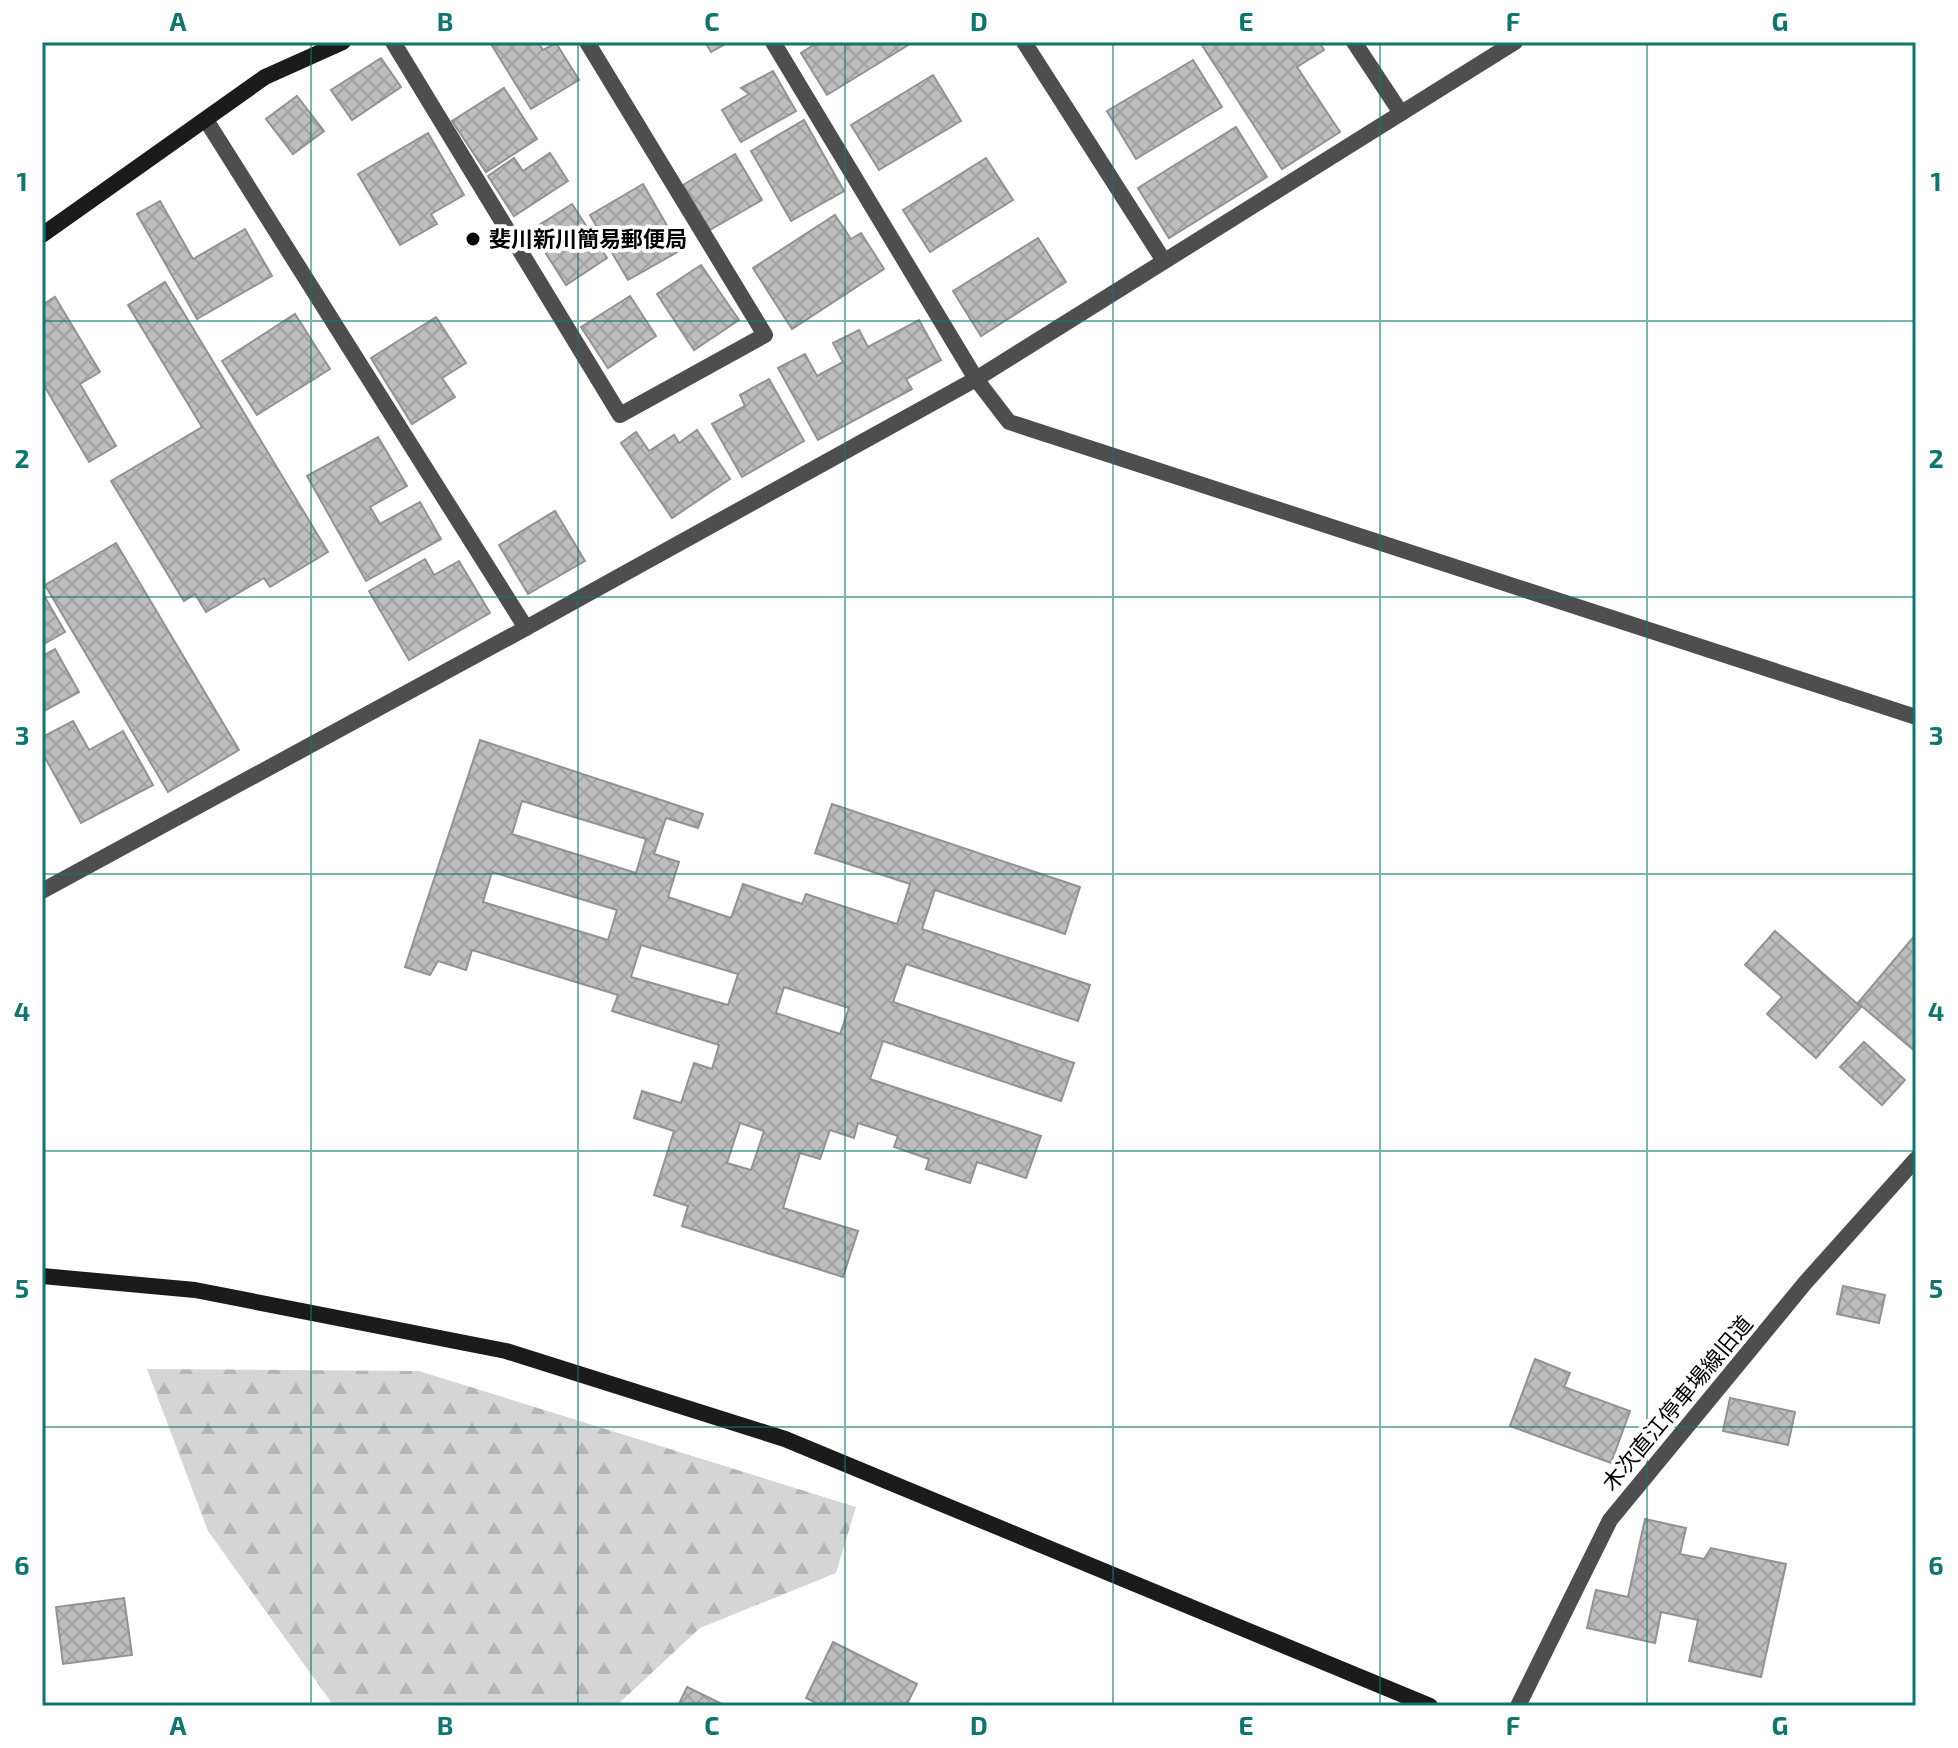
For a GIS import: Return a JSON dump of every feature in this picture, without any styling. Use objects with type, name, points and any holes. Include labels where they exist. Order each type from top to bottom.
[{"type":"street","points":[[42,235],[265,77],[343,42]]},
{"type":"street","points":[[393,42],[620,415],[765,335],[587,42]]},
{"type":"street","points":[[773,42],[976,379],[1009,422],[1916,717]]},
{"type":"street","points":[[1024,42],[1164,261]]},
{"type":"street","points":[[1354,42],[1401,113]]},
{"type":"street","points":[[42,891],[976,379],[1515,42]]},
{"type":"street","points":[[206,120],[526,628]]},
{"type":"street","name":"木次直江停車場線旧道","points":[[1518,1706],[1610,1520],[1805,1283],[1916,1159]]},
{"type":"street","points":[[42,1276],[195,1290],[506,1351],[785,1439],[1430,1706]]},
{"type":"green space","points":[[147,1369],[419,1371],[856,1507],[836,1573],[700,1628],[616,1706],[334,1706],[208,1531]]},
{"type":"building","points":[[538,42],[543,50],[556,43],[579,80],[531,109],[491,44]]},
{"type":"building","points":[[705,42],[729,42],[711,52]]},
{"type":"building","points":[[818,42],[910,44],[827,95],[801,53]]},
{"type":"building","points":[[1200,42],[1319,42],[1324,50],[1297,67],[1340,132],[1282,169]]},
{"type":"building","points":[[381,58],[401,87],[352,120],[331,90]]},
{"type":"building","points":[[1193,60],[1222,107],[1136,159],[1107,111]]},
{"type":"building","points":[[773,71],[796,111],[741,142],[722,110],[749,94],[741,88]]},
{"type":"building","points":[[933,75],[961,121],[879,170],[851,125]]},
{"type":"building","points":[[504,88],[537,139],[486,172],[452,121]]},
{"type":"building","points":[[297,96],[324,131],[293,154],[266,119]]},
{"type":"building","points":[[804,120],[844,191],[791,221],[751,151]]},
{"type":"building","points":[[1236,127],[1267,177],[1169,238],[1138,188]]},
{"type":"building","points":[[428,133],[464,195],[431,214],[437,224],[400,245],[358,174]]},
{"type":"building","points":[[550,153],[568,181],[514,216],[488,176],[514,158],[523,171]]},
{"type":"building","points":[[735,154],[762,200],[710,230],[683,185]]},
{"type":"building","points":[[986,158],[1013,200],[930,252],[903,210]]},
{"type":"building","points":[[643,184],[681,250],[628,280],[590,215]]},
{"type":"building","points":[[160,201],[193,259],[245,229],[272,276],[197,319],[137,214]]},
{"type":"building","points":[[572,204],[607,258],[566,285],[531,230]]},
{"type":"building","points":[[835,215],[851,239],[861,233],[884,269],[792,329],[753,268]]},
{"type":"building","points":[[1038,238],[1066,282],[981,336],[953,291]]},
{"type":"building","points":[[701,265],[739,320],[694,350],[657,294]]},
{"type":"building","points":[[165,282],[328,552],[270,587],[264,578],[206,612],[195,594],[184,601],[111,481],[202,427],[128,305]]},
{"type":"building","points":[[630,296],[656,336],[608,368],[581,327]]},
{"type":"building","points":[[55,297],[100,372],[80,384],[116,446],[89,462],[42,382],[42,305]]},
{"type":"building","points":[[295,314],[330,369],[257,415],[222,361]]},
{"type":"building","points":[[436,317],[466,363],[442,378],[455,397],[412,424],[371,358]]},
{"type":"building","points":[[919,320],[941,360],[906,379],[912,389],[818,440],[778,368],[805,354],[817,376],[843,362],[833,343],[859,330],[868,347]]},
{"type":"building","points":[[769,379],[804,441],[742,477],[712,424],[745,406],[740,395]]},
{"type":"building","points":[[697,430],[730,479],[672,518],[621,443],[636,432],[649,451],[674,435],[679,443]]},
{"type":"building","points":[[378,437],[407,486],[370,507],[380,524],[420,502],[441,539],[366,581],[307,476]]},
{"type":"building","points":[[555,511],[585,561],[528,594],[499,545]]},
{"type":"building","points":[[116,543],[239,750],[168,792],[45,585]]},
{"type":"building","points":[[425,559],[434,575],[459,561],[490,613],[409,660],[369,591]]},
{"type":"building","points":[[42,592],[65,632],[42,645]]},
{"type":"building","points":[[55,649],[79,692],[42,712],[42,656]]},
{"type":"building","points":[[73,721],[89,750],[123,731],[153,785],[81,823],[42,752],[42,737]]},
{"type":"building","points":[[480,740],[703,814],[698,828],[666,818],[654,854],[679,862],[668,897],[731,918],[743,884],[802,904],[806,894],[897,924],[910,884],[815,853],[832,804],[1080,887],[1065,934],[935,890],[922,929],[1090,985],[1078,1021],[906,964],[893,1002],[1074,1063],[1061,1101],[883,1041],[870,1079],[1041,1136],[1026,1178],[977,1162],[970,1183],[926,1169],[929,1159],[894,1147],[898,1136],[858,1123],[854,1138],[830,1130],[820,1159],[800,1153],[783,1208],[858,1231],[843,1277],[682,1226],[688,1206],[654,1195],[674,1131],[634,1118],[642,1091],[681,1103],[694,1063],[712,1069],[719,1045],[612,1011],[618,995],[472,950],[466,970],[438,961],[430,975],[405,967]],"holes":[[[522,801],[646,839],[636,873],[512,834]],[[492,872],[617,910],[608,940],[483,902]],[[641,945],[738,974],[728,1005],[631,977]],[[784,987],[849,1008],[840,1034],[776,1013]],[[740,1123],[764,1131],[751,1170],[727,1163]]]},
{"type":"building","points":[[1775,931],[1861,1007],[1816,1058],[1767,1014],[1782,997],[1745,965]]},
{"type":"building","points":[[1916,934],[1916,1052],[1858,1003]]},
{"type":"building","points":[[1864,1042],[1905,1080],[1882,1105],[1840,1067]]},
{"type":"building","points":[[1843,1286],[1885,1295],[1879,1323],[1837,1314]]},
{"type":"building","points":[[1535,1359],[1570,1373],[1564,1387],[1630,1411],[1611,1463],[1510,1426]]},
{"type":"building","points":[[1730,1398],[1795,1412],[1788,1445],[1723,1431]]},
{"type":"building","points":[[1645,1519],[1686,1528],[1680,1554],[1704,1559],[1711,1548],[1786,1564],[1761,1677],[1689,1661],[1698,1620],[1661,1612],[1655,1643],[1587,1628],[1596,1590],[1628,1597]]},
{"type":"building","points":[[124,1598],[132,1655],[63,1664],[56,1607]]},
{"type":"building","points":[[833,1642],[917,1684],[906,1706],[822,1706],[806,1698]]},
{"type":"building","points":[[687,1687],[726,1706],[678,1706]]},
{"type":"place","name":"斐川新川簡易郵便局","points":[[473,239]]}]
